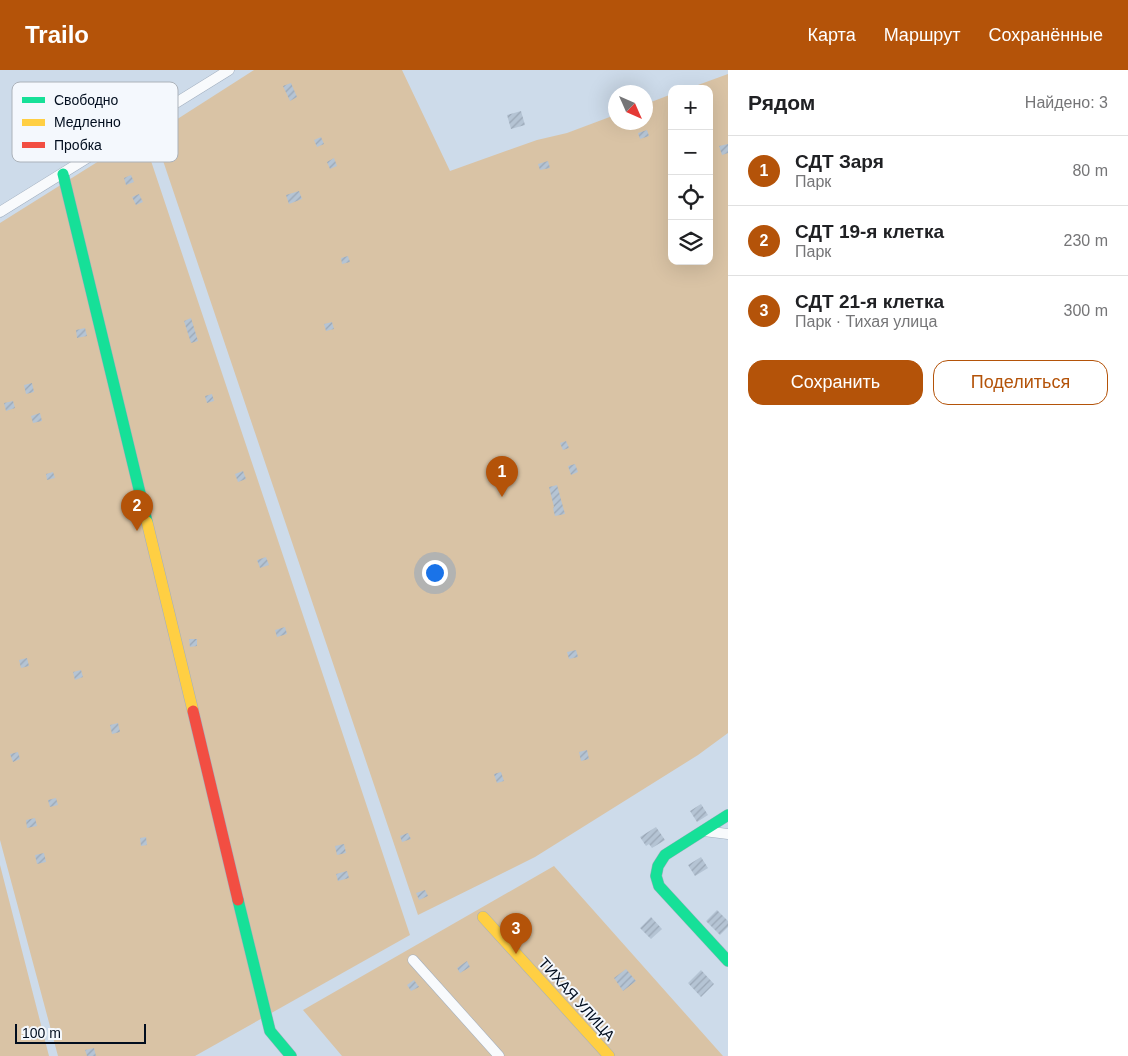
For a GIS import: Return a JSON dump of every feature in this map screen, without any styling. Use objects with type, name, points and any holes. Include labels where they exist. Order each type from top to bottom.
[{"type":"street","points":[[178,102],[229,70]]},
{"type":"street","points":[[0,212],[82,162]]},
{"type":"street","points":[[63,174],[270,1031],[291,1056]]},
{"type":"street","points":[[728,815],[665,855],[658,866],[656,876],[659,886],[728,961]]},
{"type":"street","points":[[704,831],[728,834]]},
{"type":"street","name":"ТИХАЯ УЛИЦА","points":[[483,917],[609,1056]]},
{"type":"street","points":[[413,960],[499,1056]]},
{"type":"shaded area","points":[[254,70],[402,70],[450,171],[537,140],[567,133],[608,118],[608,130],[653,130],[653,101],[668,96],[668,265],[713,265],[713,85],[698,85],[728,74],[728,733],[698,755],[535,857],[418,915],[163,162],[178,162],[178,119]]},
{"type":"shaded area","points":[[97,162],[151,162],[410,935],[195,1056],[58,1056],[0,840],[0,223]]},
{"type":"shaded area","points":[[0,865],[49,1056],[0,1056]]},
{"type":"shaded area","points":[[554,866],[723,1056],[342,1056],[303,1010]]},
{"type":"building","points":[[291,83],[297,97],[290,101],[283,86]]},
{"type":"building","points":[[521,111],[525,125],[511,129],[507,115]]},
{"type":"building","points":[[647,130],[649,136],[640,139],[638,133]]},
{"type":"building","points":[[321,137],[324,144],[317,147],[314,140]]},
{"type":"building","points":[[728,144],[728,153],[722,155],[719,146]]},
{"type":"building","points":[[334,158],[337,166],[330,169],[327,162]]},
{"type":"building","points":[[548,161],[550,168],[540,170],[538,164]]},
{"type":"building","points":[[131,175],[134,182],[126,185],[124,178]]},
{"type":"building","points":[[299,191],[302,199],[289,204],[286,195]]},
{"type":"building","points":[[139,194],[143,202],[136,205],[132,197]]},
{"type":"building","points":[[348,256],[350,262],[342,264],[341,258]]},
{"type":"building","points":[[191,318],[198,341],[191,343],[184,321]]},
{"type":"building","points":[[332,322],[334,329],[326,331],[324,324]]},
{"type":"building","points":[[85,328],[87,336],[77,338],[76,330]]},
{"type":"building","points":[[32,383],[34,392],[26,394],[24,385]]},
{"type":"building","points":[[212,394],[214,401],[207,403],[205,396]]},
{"type":"building","points":[[13,401],[15,408],[6,411],[4,403]]},
{"type":"building","points":[[40,413],[42,421],[33,423],[31,416]]},
{"type":"building","points":[[566,441],[569,448],[563,450],[560,443]]},
{"type":"building","points":[[575,464],[578,472],[571,475],[568,466]]},
{"type":"building","points":[[243,471],[246,479],[238,482],[235,474]]},
{"type":"building","points":[[53,472],[55,478],[47,480],[46,474]]},
{"type":"building","points":[[557,485],[565,514],[555,516],[549,487]]},
{"type":"building","points":[[266,557],[269,565],[260,568],[257,560]]},
{"type":"building","points":[[285,627],[287,634],[277,637],[275,630]]},
{"type":"building","points":[[189,639],[197,639],[197,646],[190,647]]},
{"type":"building","points":[[576,650],[578,657],[569,659],[567,652]]},
{"type":"building","points":[[27,658],[29,666],[21,668],[19,660]]},
{"type":"building","points":[[81,670],[83,677],[75,680],[73,672]]},
{"type":"building","points":[[118,723],[120,732],[112,734],[110,725]]},
{"type":"building","points":[[587,750],[589,759],[581,761],[579,752]]},
{"type":"building","points":[[18,752],[20,759],[13,762],[10,754]]},
{"type":"building","points":[[501,772],[504,781],[497,783],[494,774]]},
{"type":"building","points":[[56,798],[58,805],[50,807],[48,800]]},
{"type":"building","points":[[701,804],[708,815],[697,822],[690,811]]},
{"type":"building","points":[[35,818],[37,826],[27,828],[26,820]]},
{"type":"building","points":[[656,827],[665,840],[652,848],[649,844],[646,846],[640,837]]},
{"type":"building","points":[[408,833],[411,839],[402,842],[400,836]]},
{"type":"building","points":[[146,837],[147,845],[141,846],[140,838]]},
{"type":"building","points":[[344,844],[346,853],[337,855],[335,846]]},
{"type":"building","points":[[44,853],[46,862],[37,864],[35,855]]},
{"type":"building","points":[[701,857],[708,868],[695,876],[688,865]]},
{"type":"building","points":[[347,871],[349,878],[338,881],[336,874]]},
{"type":"building","points":[[425,890],[428,896],[419,900],[416,893]]},
{"type":"building","points":[[717,910],[728,921],[728,927],[720,935],[706,921]]},
{"type":"building","points":[[651,917],[662,929],[651,939],[640,928]]},
{"type":"building","points":[[467,961],[470,967],[460,973],[457,968]]},
{"type":"building","points":[[626,969],[636,981],[623,991],[614,978]]},
{"type":"building","points":[[701,970],[714,984],[701,997],[688,983]]},
{"type":"building","points":[[414,980],[419,987],[411,991],[407,985]]},
{"type":"building","points":[[94,1048],[96,1056],[87,1056],[85,1050]]},
{"type":"traffic: fast","points":[[63,174],[147,522]]},
{"type":"traffic: fast","points":[[728,815],[665,855],[658,866],[656,876],[659,886],[728,961]]},
{"type":"traffic: fast","points":[[238,900],[270,1031],[291,1056]]},
{"type":"traffic: slow","points":[[147,522],[193,711]]},
{"type":"traffic: slow","points":[[483,917],[609,1056]]},
{"type":"traffic: jam","points":[[193,711],[238,900]]},
{"type":"place","name":"СДТ Заря","points":[[502,497]]},
{"type":"place","name":"СДТ 19-я клетка","points":[[137,531]]},
{"type":"place","name":"СДТ 21-я клетка","points":[[516,954]]}]
